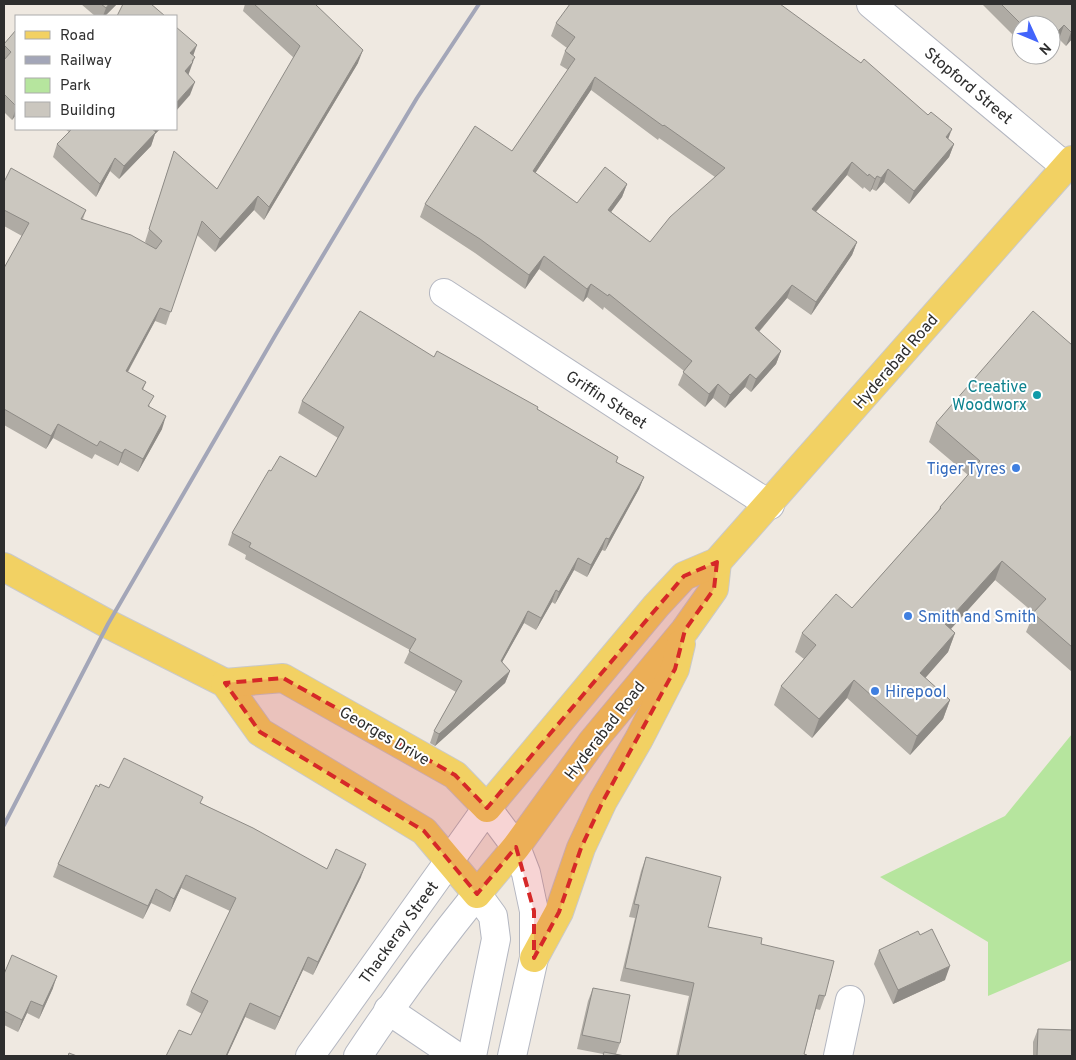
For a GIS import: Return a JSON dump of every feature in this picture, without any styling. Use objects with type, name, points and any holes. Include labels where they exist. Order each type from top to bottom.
[{"type":"main road","name":"Stopford Street","points":[[871,4],[1069,163]]},
{"type":"main road","name":"Hyderabad Road","points":[[487,808],[656,606],[684,576],[718,562],[1069,163]]},
{"type":"main road","name":"Griffin Street","points":[[444,293],[770,505]]},
{"type":"main road","name":"Hyderabad Road","points":[[477,894],[516,848],[592,742],[685,630],[714,589],[718,562]]},
{"type":"main road","points":[[4,567],[108,624],[225,683],[260,732],[424,831],[493,916],[496,938],[472,1056]]},
{"type":"main road","points":[[534,958],[559,912],[581,848],[603,801],[639,739],[675,669],[685,630]]},
{"type":"main road","name":"Georges Drive","points":[[225,683],[283,678],[454,775],[487,808],[516,848],[526,873],[534,911],[534,958],[512,1056]]},
{"type":"main road","name":"Thackeray Street","points":[[310,1056],[487,808]]},
{"type":"main road","points":[[358,1056],[388,1010],[444,934],[477,894]]},
{"type":"main road","points":[[838,1056],[850,1000]]},
{"type":"main road","points":[[388,1010],[456,1056]]},
{"type":"highlighted area","points":[[717,562],[714,589],[685,630],[675,669],[603,801],[581,848],[559,912],[534,958],[534,911],[516,847],[477,894],[424,831],[260,732],[225,683],[283,678],[455,775],[487,808],[684,576]]},
{"type":"green space","points":[[1072,734],[1072,960],[988,996],[988,942],[880,877],[1005,816]]},
{"type":"building","points":[[101,4],[109,4],[106,8]]},
{"type":"building","points":[[123,4],[151,4],[164,15],[118,15]]},
{"type":"building","points":[[254,4],[315,4],[363,50],[269,207],[258,196],[220,239],[202,221],[171,312],[160,308],[126,371],[146,382],[142,389],[154,396],[148,406],[166,416],[143,459],[125,449],[122,453],[100,441],[97,446],[58,424],[51,436],[4,409],[4,268],[29,223],[4,210],[4,182],[11,168],[86,210],[81,219],[131,235],[156,249],[162,241],[149,229],[174,151],[217,189],[300,46]]},
{"type":"building","points":[[570,4],[780,4],[861,63],[864,59],[928,115],[931,112],[952,129],[946,137],[954,144],[914,191],[888,169],[881,178],[877,176],[875,179],[869,174],[868,176],[852,162],[812,209],[857,242],[816,302],[792,285],[755,328],[781,351],[756,379],[750,374],[730,395],[718,384],[709,394],[683,372],[692,361],[609,294],[608,296],[591,284],[587,289],[544,256],[529,275],[480,239],[425,204],[475,126],[512,151],[575,59],[565,51],[575,37],[556,23]],"holes":[[[595,77],[725,168],[670,217],[650,242],[608,210],[627,184],[605,167],[577,203],[533,171]]]},
{"type":"building","points":[[1001,4],[1072,4],[1072,31],[1064,25],[1061,28],[1061,15],[1012,15]]},
{"type":"building","points":[[178,29],[197,45],[190,53],[195,57],[193,62],[185,71],[195,82],[178,101]]},
{"type":"building","points":[[15,31],[15,105],[4,94],[4,60],[11,52],[4,44]]},
{"type":"building","points":[[71,130],[153,130],[156,132],[124,166],[115,158],[100,184],[57,144]]},
{"type":"building","points":[[360,311],[434,357],[437,351],[538,407],[537,409],[618,457],[616,462],[644,477],[609,539],[606,538],[591,565],[578,558],[559,592],[556,590],[541,618],[528,611],[501,661],[510,671],[439,734],[434,731],[462,681],[409,651],[416,639],[249,547],[251,543],[232,533],[269,470],[271,471],[280,456],[316,477],[344,427],[302,401]]},
{"type":"building","points":[[1033,311],[1072,345],[1072,647],[1033,613],[1046,599],[1002,561],[945,624],[955,633],[920,673],[950,700],[917,736],[854,680],[819,719],[781,686],[816,645],[802,633],[836,594],[852,608],[980,461],[936,423]]},
{"type":"building","points":[[124,758],[203,797],[200,803],[253,828],[327,869],[336,849],[366,864],[318,962],[308,957],[280,1017],[250,1003],[226,1056],[166,1056],[179,1030],[191,1035],[208,1001],[191,992],[236,898],[186,875],[174,899],[156,889],[148,906],[58,864],[96,785],[99,787],[100,784],[109,788]]},
{"type":"building","points":[[646,857],[721,877],[708,927],[762,938],[761,944],[834,961],[825,996],[819,995],[804,1054],[806,1056],[678,1056],[694,983],[625,968],[639,905],[634,904]]},
{"type":"building","points":[[932,929],[950,966],[898,990],[879,950],[918,931],[920,935]]},
{"type":"building","points":[[12,955],[57,976],[43,1006],[31,1001],[22,1020],[4,1011],[4,974]]},
{"type":"building","points":[[593,988],[630,995],[620,1043],[582,1035]]},
{"type":"building","points":[[1038,1029],[1072,1030],[1072,1056],[1037,1056]]},
{"type":"building","points":[[604,1052],[625,1056],[603,1056]]},
{"type":"railway","points":[[4,825],[108,624],[276,334],[417,98],[479,4]]},
{"type":"place","name":"Creative Woodworx","points":[[1037,395]]},
{"type":"place","name":"Tiger Tyres","points":[[1016,468]]},
{"type":"place","name":"Smith and Smith","points":[[908,616]]},
{"type":"place","name":"Hirepool","points":[[875,691]]}]
